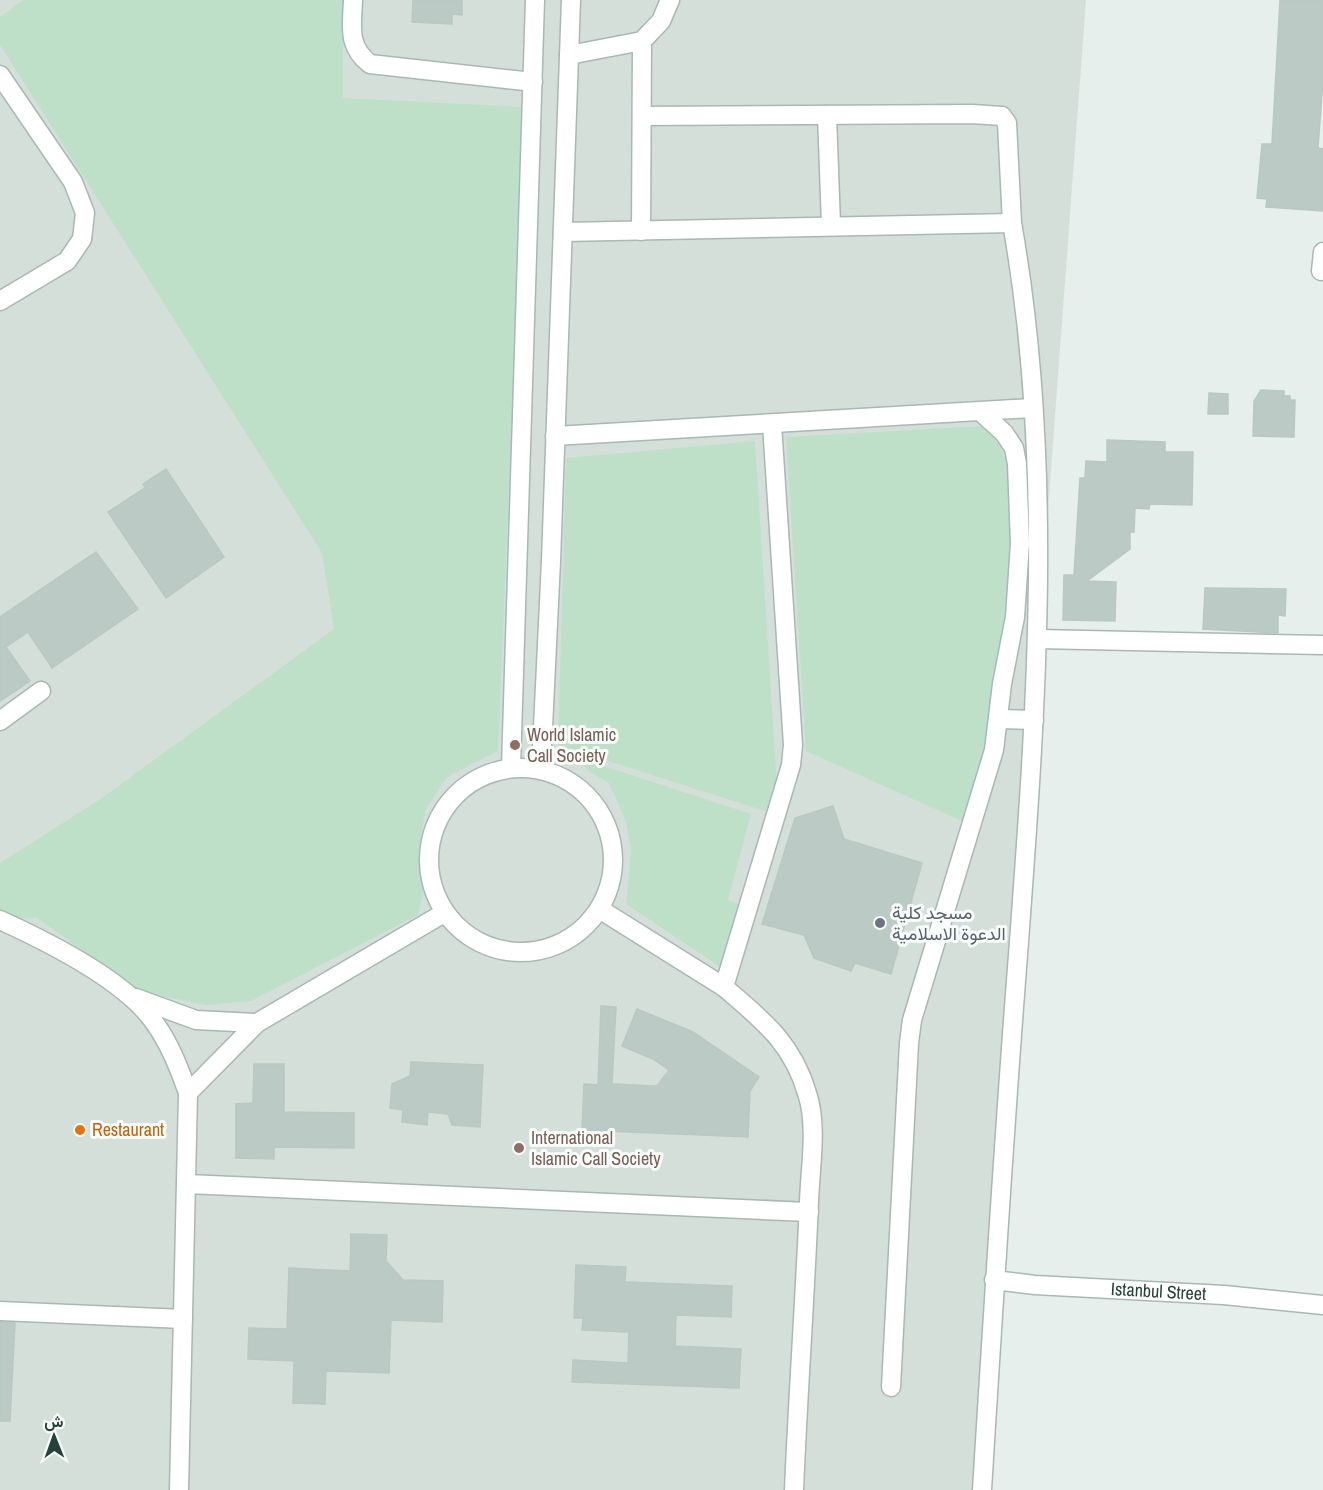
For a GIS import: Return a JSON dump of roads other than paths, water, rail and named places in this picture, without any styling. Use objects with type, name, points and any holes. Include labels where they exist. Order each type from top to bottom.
[{"type":"street","points":[[353,0],[353,44],[358,54],[370,64],[533,82]]},
{"type":"street","points":[[511,767],[536,0]]},
{"type":"street","points":[[541,769],[571,0]]},
{"type":"street","points":[[569,55],[642,41],[661,21],[670,0]]},
{"type":"street","points":[[641,231],[642,41]]},
{"type":"street","points":[[0,75],[73,182],[85,213],[81,239],[67,261],[0,301]]},
{"type":"street","points":[[642,116],[972,114],[1002,116],[1007,123],[1012,223],[1023,294],[1038,485],[1038,639],[994,1280],[982,1490]]},
{"type":"street","points":[[827,115],[831,225]]},
{"type":"street","points":[[563,232],[1012,223]]},
{"type":"street","points":[[1321,271],[1323,252]]},
{"type":"street","points":[[555,435],[1032,408]]},
{"type":"street","points":[[891,1387],[912,1020],[994,750],[1019,572],[1020,488],[1014,448],[1004,433],[981,412]]},
{"type":"street","points":[[724,987],[791,765],[793,746],[772,424]]},
{"type":"street","points":[[1038,639],[1323,645]]},
{"type":"street","points":[[0,720],[41,691]]},
{"type":"street","points":[[999,719],[1034,720]]},
{"type":"street","points":[[511,767],[541,769],[581,788],[608,824],[615,868],[601,910],[568,942],[524,954],[478,943],[444,913],[428,868],[436,821],[466,784],[511,767]]},
{"type":"street","points":[[601,910],[724,987],[773,1029],[795,1061],[808,1094],[812,1130],[794,1490]]},
{"type":"street","points":[[188,1093],[257,1023],[444,913]]},
{"type":"street","points":[[0,920],[62,951],[129,994],[156,1007],[196,1020],[257,1023]]},
{"type":"street","points":[[129,994],[153,1020],[174,1055],[188,1093],[179,1490]]},
{"type":"street","points":[[187,1184],[809,1212]]},
{"type":"street","name":"Istanbul Street","points":[[994,1280],[1035,1285],[1224,1295],[1323,1305]]},
{"type":"street","points":[[0,1311],[183,1319]]},
{"type":"place","name":"World Islamic Call Society","points":[[515,745]]},
{"type":"place","name":"مسجد كلية الدعوة الاسلامية","points":[[880,923]]},
{"type":"place","name":"Restaurant","points":[[80,1130]]},
{"type":"place","name":"International Islamic Call Society","points":[[519,1148]]}]
